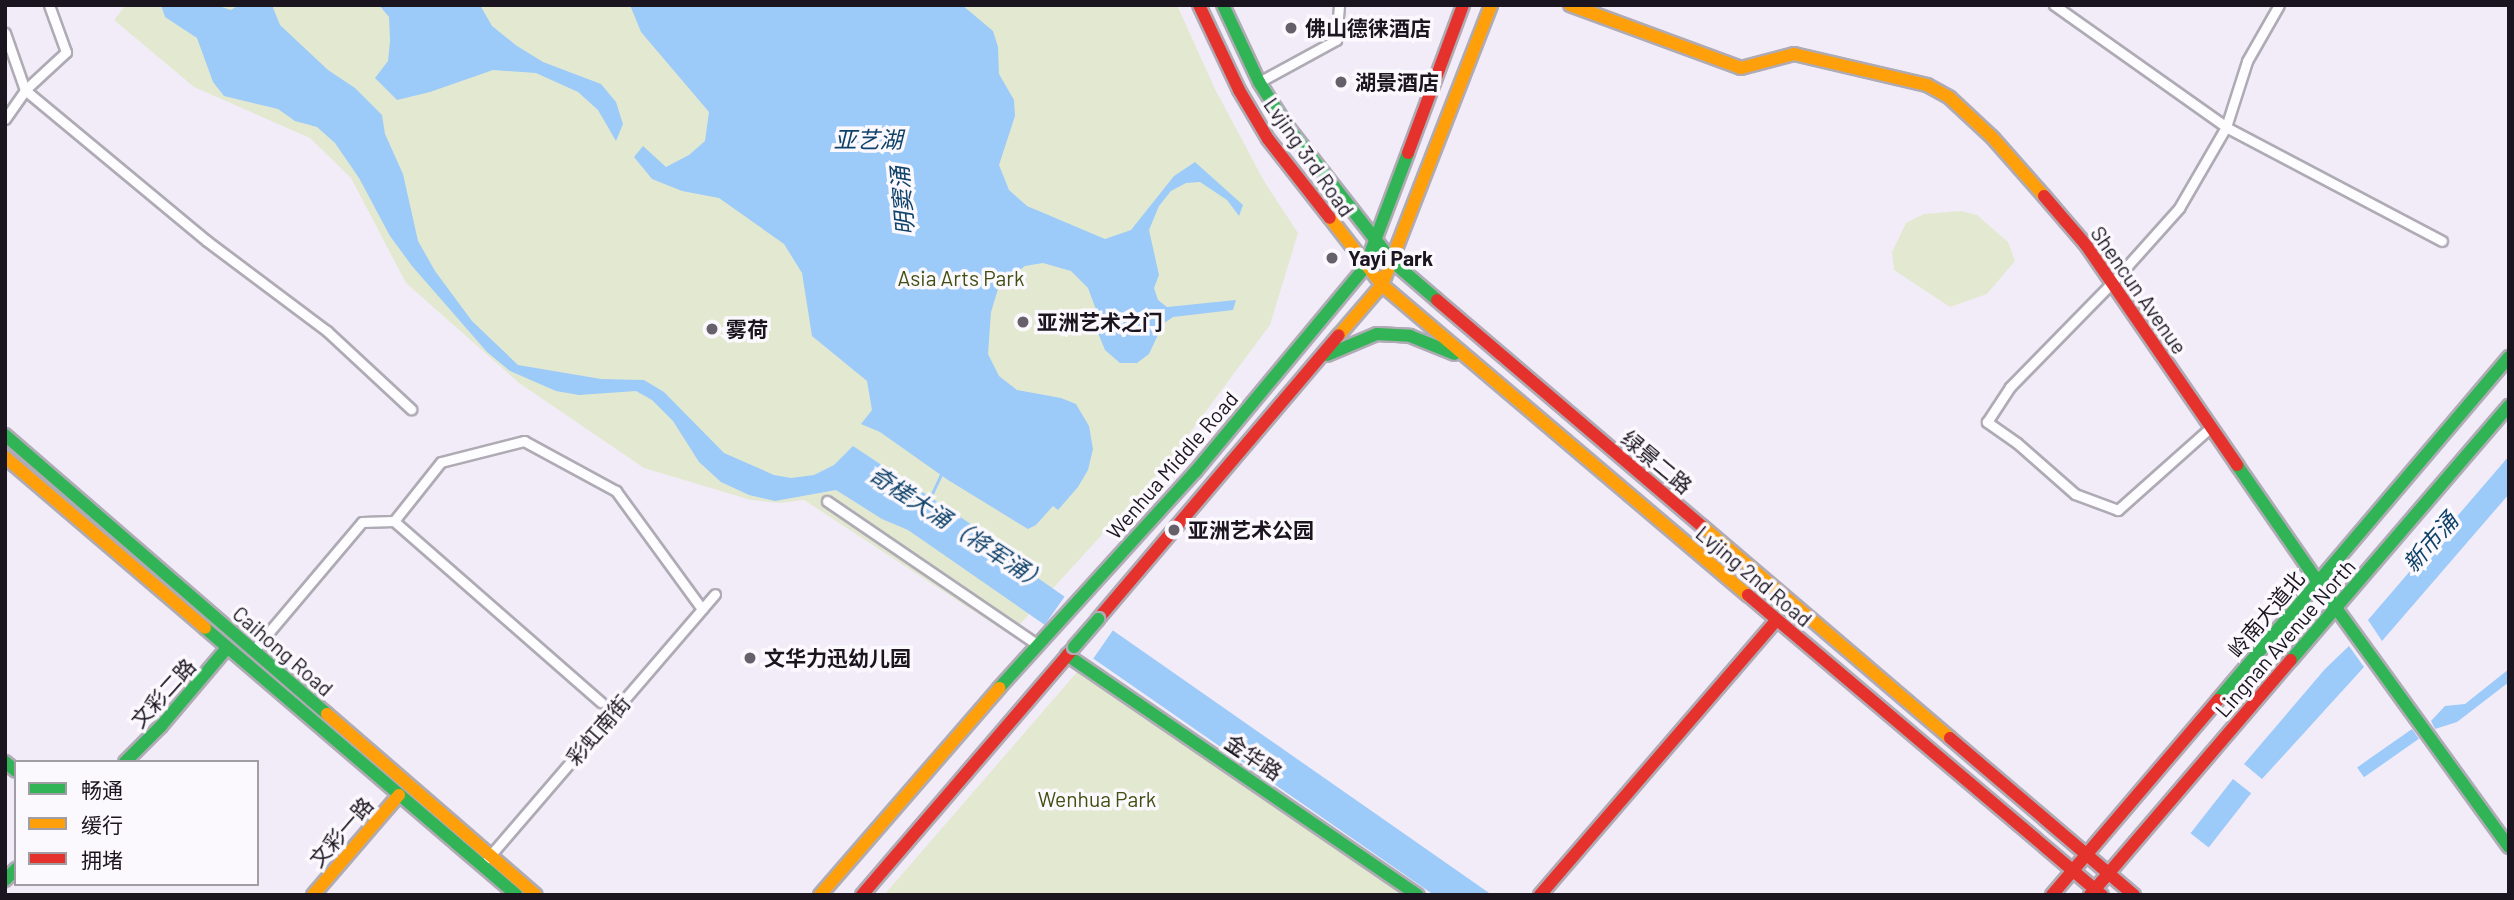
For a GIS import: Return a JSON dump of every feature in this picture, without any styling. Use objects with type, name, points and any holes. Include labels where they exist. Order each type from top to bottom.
[{"type":"main road","name":"Lvjing 3rd Road","points":[[1199,5],[1239,90],[1268,139],[1364,267],[1382,285]]},
{"type":"main road","name":"Lvjing 3rd Road","points":[[1223,5],[1259,82],[1287,126],[1393,262]]},
{"type":"main road","name":"Wenhua Middle Road","points":[[820,895],[1037,643],[1195,472],[1364,267],[1376,243],[1463,5]]},
{"type":"main road","name":"Wenhua Middle Road","points":[[862,895],[1382,285],[1491,5]]},
{"type":"main road","name":"Shencun Avenue","points":[[1570,5],[1741,68],[1794,54],[1927,85],[1950,98],[1992,137],[2085,245],[2336,608],[2509,847]]},
{"type":"main road","name":"绿景二路","points":[[1393,262],[2108,873]]},
{"type":"main road","name":"Lvjing 2nd Road","points":[[1382,285],[2073,871],[2095,893]]},
{"type":"main road","points":[[1318,361],[1348,344],[1377,334],[1410,336],[1444,348],[1482,370]]},
{"type":"main road","name":"岭南大道北","points":[[2052,895],[2509,357]]},
{"type":"main road","name":"Lingnan Avenue North","points":[[2095,893],[2108,873],[2509,406]]},
{"type":"main road","name":"Caihong Road","points":[[5,435],[253,651],[486,861],[516,895]]},
{"type":"main road","name":"Caihong Road","points":[[5,457],[399,795],[536,895]]},
{"type":"main road","points":[[1539,895],[1776,621]]},
{"type":"main road","name":"文彩二路","points":[[127,760],[161,726],[228,648]]},
{"type":"main road","name":"金华路","points":[[1071,651],[1418,895]]},
{"type":"main road","name":"文彩一路","points":[[313,895],[399,795]]},
{"type":"main road","points":[[2108,873],[2134,895]]},
{"type":"street","points":[[5,118],[25,90],[66,52],[49,5]]},
{"type":"street","points":[[1259,82],[1336,40],[1339,5]]},
{"type":"street","points":[[2054,5],[2226,127],[2442,241]]},
{"type":"street","points":[[2211,427],[2118,510],[2075,494],[2017,443],[1987,422],[2010,387],[2112,283],[2179,208],[2226,127],[2247,61],[2279,5]]},
{"type":"street","points":[[5,33],[25,90],[207,241],[327,331],[411,409]]},
{"type":"street","points":[[394,522],[441,462],[524,441],[616,491],[702,609]]},
{"type":"street","points":[[827,501],[1037,643]]},
{"type":"street","points":[[253,651],[362,522],[394,522],[601,702]]},
{"type":"street","name":"彩虹南街","points":[[486,861],[715,594]]},
{"type":"green space","name":"Asia Arts Park","points":[[126,5],[1177,5],[1215,89],[1264,181],[1298,233],[1270,325],[1166,465],[1010,635],[804,500],[780,503],[751,500],[644,468],[519,383],[406,283],[351,178],[310,138],[194,87],[114,20]]},
{"type":"green space","points":[[1961,211],[1977,215],[2008,242],[2015,261],[1987,294],[1950,307],[1894,270],[1892,252],[1906,223],[1924,214]]},
{"type":"green space","name":"Wenhua Park","points":[[1078,671],[1408,895],[884,895]]},
{"type":"water","name":"奇槎大涌（将军涌）","points":[[161,5],[215,5],[231,10],[239,5],[272,5],[280,25],[328,70],[355,88],[382,115],[385,134],[403,174],[418,241],[435,271],[472,321],[518,365],[601,379],[644,380],[664,392],[724,453],[774,475],[791,478],[814,475],[834,465],[853,446],[1007,548],[1025,569],[1492,895],[1434,895],[908,530],[882,519],[836,490],[775,501],[749,495],[721,482],[699,462],[673,421],[652,400],[636,391],[579,395],[556,391],[510,371],[487,352],[412,266],[390,236],[359,178],[335,143],[317,127],[295,121],[278,109],[224,96],[213,82],[197,38],[165,17]]},
{"type":"water","points":[[379,5],[480,5],[492,26],[517,46],[543,62],[601,84],[616,102],[623,124],[616,141],[598,110],[578,92],[536,73],[493,70],[430,92],[397,100],[375,78],[388,61],[390,41],[389,17]]},
{"type":"water","name":"亚艺湖","points":[[630,5],[962,5],[993,31],[998,47],[999,74],[1014,100],[1015,116],[999,165],[1009,190],[1027,206],[1105,239],[1131,230],[1174,176],[1195,162],[1243,205],[1239,216],[1227,200],[1200,182],[1186,183],[1171,191],[1159,206],[1149,230],[1159,275],[1154,288],[1158,300],[1167,307],[1236,300],[1233,310],[1173,317],[1163,324],[1149,354],[1137,363],[1120,363],[1105,350],[1098,333],[1098,315],[1088,288],[1071,271],[1043,263],[1025,266],[999,286],[991,312],[988,354],[999,376],[1017,390],[1061,398],[1076,404],[1089,426],[1093,449],[1088,470],[1078,487],[1058,510],[1053,506],[1036,525],[1028,529],[948,480],[880,432],[861,424],[872,410],[867,381],[812,336],[802,273],[784,244],[719,198],[682,191],[652,179],[634,157],[643,146],[666,167],[689,155],[705,141],[709,112],[641,32]]},
{"type":"water","points":[[2509,456],[2509,494],[2382,641],[2368,620]]},
{"type":"water","points":[[2349,646],[2364,667],[2262,779],[2244,764],[2325,669]]},
{"type":"water","points":[[2509,669],[2509,682],[2457,722],[2435,729],[2431,721],[2445,706],[2465,704]]},
{"type":"water","points":[[2412,729],[2419,739],[2364,777],[2357,767]]},
{"type":"water","points":[[2233,779],[2251,793],[2209,848],[2191,833]]},
{"type":"pier","points":[[1065,596],[1113,630],[1092,660],[1044,626]]},
{"type":"waterway","name":"明窦涌","points":[[930,498],[942,472]]},
{"type":"traffic: fast","points":[[1223,5],[1259,82],[1287,126],[1393,262],[1437,300]]},
{"type":"traffic: fast","points":[[999,688],[1195,472],[1365,267],[1408,153]]},
{"type":"traffic: fast","points":[[1327,355],[1377,334],[1410,336],[1455,354]]},
{"type":"traffic: fast","points":[[2218,700],[2509,357]]},
{"type":"traffic: fast","points":[[2291,660],[2509,406]]},
{"type":"traffic: fast","points":[[5,435],[327,714]]},
{"type":"traffic: fast","points":[[2237,465],[2336,608],[2509,847]]},
{"type":"traffic: fast","points":[[1074,647],[1098,619]]},
{"type":"traffic: fast","points":[[205,628],[516,895]]},
{"type":"traffic: fast","points":[[127,760],[161,726],[227,648]]},
{"type":"traffic: fast","points":[[1067,655],[1418,895]]},
{"type":"traffic: fast","points":[[5,762],[14,769]]},
{"type":"traffic: fast","points":[[5,880],[14,871]]},
{"type":"traffic: slow","points":[[1339,335],[1382,285],[1491,5]]},
{"type":"traffic: slow","points":[[1570,5],[1741,68],[1794,54],[1927,85],[1950,98],[1992,137],[2044,196]]},
{"type":"traffic: slow","points":[[1330,218],[1382,285],[1748,595]]},
{"type":"traffic: slow","points":[[5,457],[205,628]]},
{"type":"traffic: slow","points":[[1702,526],[1950,738]]},
{"type":"traffic: slow","points":[[820,895],[999,688]]},
{"type":"traffic: slow","points":[[327,714],[536,895]]},
{"type":"traffic: slow","points":[[313,895],[399,795]]},
{"type":"traffic: jam","points":[[1199,5],[1239,90],[1268,139],[1330,218]]},
{"type":"traffic: jam","points":[[1408,153],[1463,5]]},
{"type":"traffic: jam","points":[[2044,196],[2086,245],[2237,465]]},
{"type":"traffic: jam","points":[[1437,300],[1702,526]]},
{"type":"traffic: jam","points":[[1098,619],[1339,335]]},
{"type":"traffic: jam","points":[[1748,595],[2102,895]]},
{"type":"traffic: jam","points":[[1540,895],[1776,621]]},
{"type":"traffic: jam","points":[[862,895],[1071,651]]},
{"type":"traffic: jam","points":[[2090,895],[2291,660]]},
{"type":"traffic: jam","points":[[2052,895],[2218,700]]},
{"type":"traffic: jam","points":[[1950,738],[2134,895]]},
{"type":"place","name":"佛山德徕酒店","points":[[1291,28]]},
{"type":"place","name":"湖景酒店","points":[[1341,82]]},
{"type":"place","name":"Yayi Park","points":[[1332,258]]},
{"type":"place","name":"亚洲艺术之门","points":[[1023,322]]},
{"type":"place","name":"雾荷","points":[[712,329]]},
{"type":"place","name":"亚洲艺术公园","points":[[1174,530]]},
{"type":"place","name":"文华力迅幼儿园","points":[[750,658]]},
{"type":"water label","name":"新市涌","points":[[2430,542]]}]
